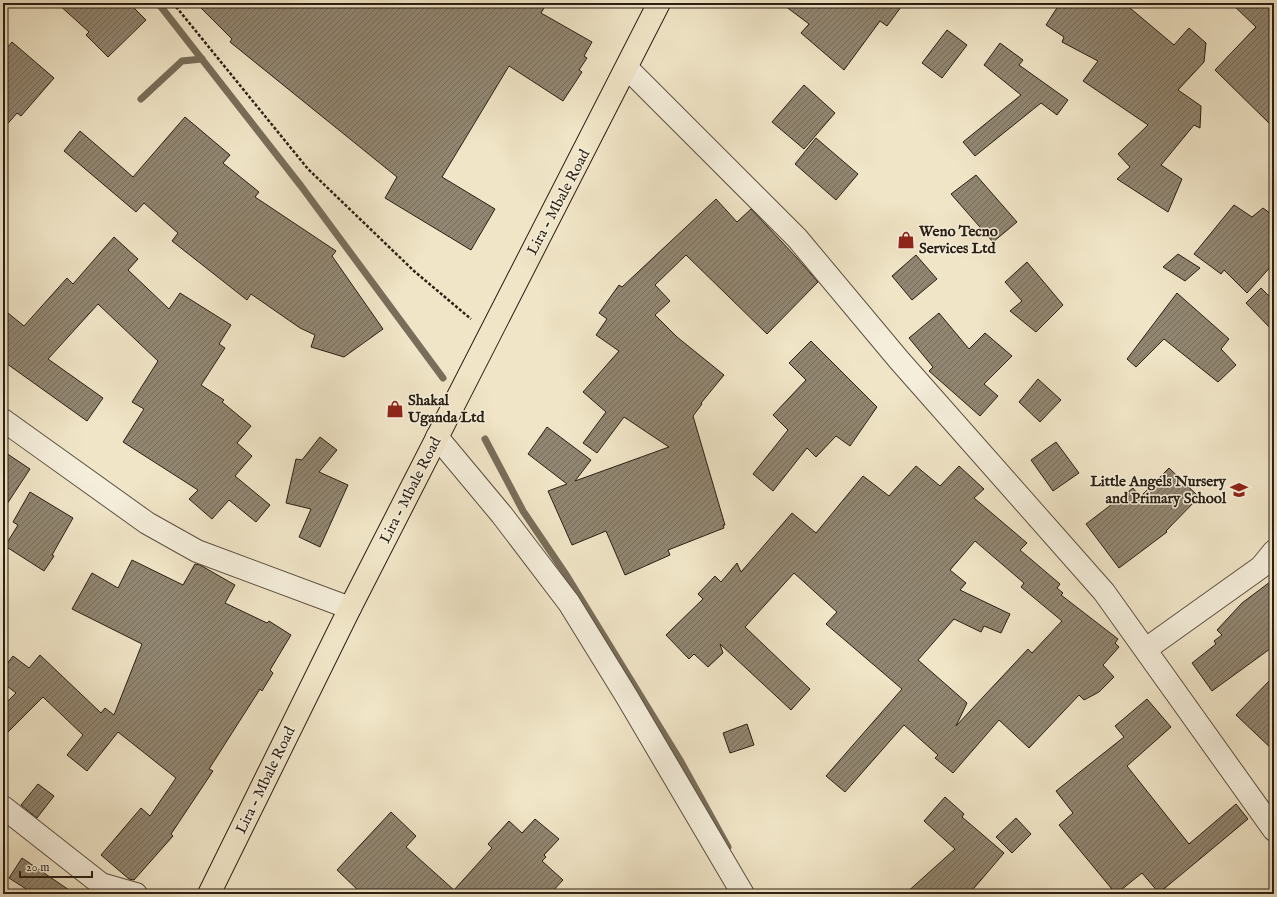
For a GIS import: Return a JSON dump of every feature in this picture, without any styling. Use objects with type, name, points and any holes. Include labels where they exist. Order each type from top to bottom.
[{"type":"main road","name":"Lira - Mbale Road","points":[[209,894],[350,608],[489,333],[627,68],[659,3]]},
{"type":"street","points":[[627,68],[797,238],[899,360],[1104,592],[1274,830]]},
{"type":"street","points":[[3,420],[147,523],[197,551],[350,608]]},
{"type":"street","points":[[437,437],[502,515],[569,602],[631,703],[743,894]]},
{"type":"street","points":[[1146,649],[1261,567],[1274,552]]},
{"type":"street","points":[[3,807],[101,884],[136,894]]},
{"type":"path","points":[[173,3],[308,169],[414,271],[489,333]]},
{"type":"building","points":[[57,3],[129,3],[146,20],[108,57],[86,35],[89,32]]},
{"type":"building","points":[[196,3],[547,3],[541,13],[592,42],[584,56],[587,58],[579,70],[582,72],[563,101],[509,66],[442,177],[495,209],[471,250],[385,198],[397,177],[230,42],[232,39]]},
{"type":"building","points":[[781,3],[904,3],[887,26],[880,21],[844,70],[801,33],[809,24]]},
{"type":"building","points":[[1060,3],[1124,3],[1174,45],[1189,28],[1206,43],[1204,62],[1178,90],[1201,106],[1200,128],[1194,125],[1161,165],[1182,179],[1168,212],[1117,179],[1130,167],[1118,154],[1148,125],[1083,81],[1098,61],[1062,42],[1064,37],[1046,25]]},
{"type":"building","points":[[1231,3],[1274,3],[1274,128],[1215,70],[1256,27]]},
{"type":"building","points":[[947,30],[967,45],[942,78],[922,63]]},
{"type":"building","points":[[12,42],[54,78],[21,116],[17,113],[3,129],[3,53]]},
{"type":"building","points":[[1000,43],[1023,60],[1019,65],[1068,100],[1057,115],[1041,103],[975,156],[963,142],[1021,95],[984,65]]},
{"type":"building","points":[[804,85],[835,113],[804,149],[772,122]]},
{"type":"building","points":[[185,117],[230,155],[223,163],[259,192],[255,197],[336,251],[332,256],[383,329],[344,357],[311,347],[315,335],[300,328],[251,294],[247,300],[172,241],[178,233],[144,203],[136,212],[64,151],[80,131],[133,177]]},
{"type":"building","points":[[816,138],[858,174],[836,200],[795,164]]},
{"type":"building","points":[[976,175],[1017,222],[993,242],[951,194]]},
{"type":"building","points":[[716,199],[737,222],[751,209],[818,282],[767,334],[686,255],[655,285],[670,301],[655,315],[677,337],[724,375],[701,403],[702,404],[693,416],[725,525],[723,525],[724,528],[668,550],[670,555],[625,575],[606,531],[572,545],[548,491],[567,484],[528,454],[547,427],[591,460],[575,481],[669,447],[624,417],[597,453],[583,443],[606,412],[583,392],[619,351],[596,335],[607,319],[599,313],[619,285],[622,287]]},
{"type":"building","points":[[1234,205],[1252,217],[1263,208],[1274,216],[1274,263],[1247,293],[1224,270],[1221,274],[1194,254]]},
{"type":"building","points":[[114,237],[138,259],[128,270],[169,309],[180,293],[231,325],[219,344],[225,348],[201,385],[224,400],[222,402],[251,426],[237,443],[252,456],[235,476],[270,505],[256,522],[229,500],[212,519],[189,499],[198,490],[123,442],[144,409],[132,402],[158,361],[98,304],[48,359],[103,398],[87,421],[3,361],[3,309],[24,326],[67,278],[73,284]]},
{"type":"building","points":[[1178,254],[1200,268],[1185,281],[1163,267]]},
{"type":"building","points":[[916,255],[937,279],[912,300],[892,276]]},
{"type":"building","points":[[1027,262],[1063,305],[1036,332],[1010,311],[1022,301],[1005,282]]},
{"type":"building","points":[[1261,288],[1274,301],[1274,332],[1246,303]]},
{"type":"building","points":[[1177,293],[1229,339],[1221,349],[1236,365],[1218,382],[1164,339],[1136,367],[1127,359]]},
{"type":"building","points":[[939,313],[969,349],[985,333],[1012,356],[984,384],[998,396],[980,416],[929,371],[933,367],[909,338]]},
{"type":"building","points":[[811,341],[877,407],[850,446],[836,436],[816,457],[807,448],[773,491],[753,474],[788,430],[773,415],[806,380],[789,363]]},
{"type":"building","points":[[1038,379],[1061,400],[1040,422],[1019,402]]},
{"type":"building","points":[[320,437],[337,450],[319,472],[348,485],[320,547],[299,537],[311,509],[286,503],[296,459],[302,460]]},
{"type":"building","points":[[1056,442],[1079,473],[1053,491],[1031,460]]},
{"type":"building","points":[[3,451],[30,469],[3,510]]},
{"type":"building","points":[[916,466],[940,486],[959,466],[984,489],[974,498],[1027,543],[1020,550],[1060,584],[1057,588],[1063,593],[1061,595],[1118,639],[1115,643],[1119,647],[1103,665],[1114,677],[1099,692],[1084,700],[1079,695],[1029,748],[999,720],[953,773],[935,758],[938,755],[904,725],[845,792],[826,776],[902,689],[826,624],[837,612],[794,573],[745,627],[810,689],[791,710],[720,644],[723,653],[708,667],[694,654],[689,659],[666,635],[703,599],[698,594],[715,576],[721,582],[737,563],[741,572],[792,513],[816,533],[863,476],[889,496]],"holes":[[[975,541],[1024,583],[1021,587],[1062,621],[1032,653],[1028,649],[956,726],[967,703],[918,660],[954,619],[981,632],[984,626],[1001,633],[1010,614],[960,590],[966,583],[950,570]]]},
{"type":"building","points":[[1169,468],[1199,497],[1166,531],[1167,532],[1119,568],[1086,524],[1133,488],[1140,497]]},
{"type":"building","points":[[30,492],[73,518],[52,555],[54,556],[44,571],[5,546],[18,525],[13,522]]},
{"type":"building","points":[[132,560],[183,585],[195,564],[200,565],[235,585],[225,603],[267,623],[269,621],[291,635],[270,670],[273,673],[262,691],[260,689],[209,769],[213,771],[171,834],[173,836],[134,880],[129,879],[101,855],[141,808],[150,816],[176,778],[118,732],[87,771],[67,755],[83,735],[43,697],[3,737],[3,706],[16,693],[3,683],[3,669],[13,656],[29,668],[40,655],[101,713],[105,708],[114,715],[142,644],[72,609],[92,573],[118,588]]},
{"type":"building","points":[[1274,579],[1274,646],[1212,691],[1192,663],[1216,644],[1214,641],[1222,635],[1217,630],[1242,603]]},
{"type":"building","points":[[1274,676],[1274,751],[1236,715]]},
{"type":"building","points":[[1147,699],[1171,727],[1127,766],[1189,844],[1236,804],[1248,819],[1159,893],[1142,873],[1116,894],[1059,825],[1073,813],[1056,791],[1124,737],[1115,726]]},
{"type":"building","points":[[747,724],[754,745],[730,753],[723,733]]},
{"type":"building","points":[[38,784],[54,796],[37,818],[21,805]]},
{"type":"building","points":[[945,797],[964,814],[962,817],[1004,853],[969,894],[905,894],[955,849],[924,821]]},
{"type":"building","points":[[391,812],[416,836],[406,847],[454,890],[492,848],[488,844],[509,821],[522,833],[535,819],[559,839],[544,855],[546,857],[542,861],[563,880],[550,894],[362,894],[337,870]]},
{"type":"building","points":[[1016,818],[1031,834],[1012,853],[996,837]]},
{"type":"building","points":[[22,858],[75,894],[34,894],[9,878]]},
{"type":"waterway","points":[[158,3],[301,186],[443,378]]},
{"type":"waterway","points":[[141,99],[182,61],[202,59]]},
{"type":"waterway","points":[[485,439],[523,511],[567,576],[680,760],[728,847]]},
{"type":"place","name":"Weno Tecno Services Ltd","points":[[906,240]]},
{"type":"place","name":"Shakal Uganda Ltd","points":[[395,409]]},
{"type":"place","name":"Little Angels Nursery and Primary School","points":[[1239,490]]}]
